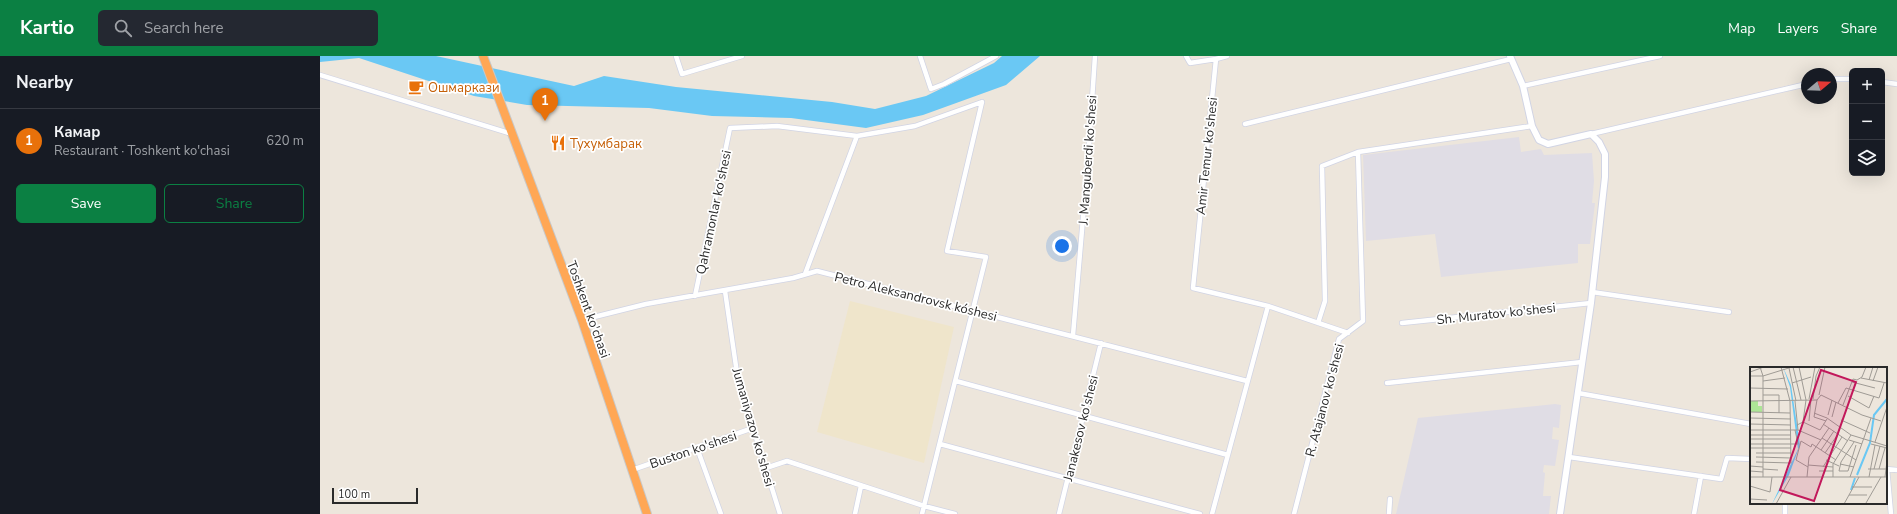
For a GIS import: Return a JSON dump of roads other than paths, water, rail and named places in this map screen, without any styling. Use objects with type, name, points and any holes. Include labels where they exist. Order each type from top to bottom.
[{"type":"highway","name":"Toshkent ko'chasi","points":[[484,57],[582,320],[647,514]]},
{"type":"street","points":[[676,56],[682,74],[739,56]]},
{"type":"street","points":[[920,56],[931,89],[944,84],[996,56]]},
{"type":"street","name":"J. Manguberdi ko'shesi","points":[[1073,335],[1095,56]]},
{"type":"street","points":[[1186,56],[1190,63],[1227,56]]},
{"type":"street","points":[[1523,86],[1660,56]]},
{"type":"street","points":[[1245,124],[1511,58],[1523,86],[1532,126],[1539,140],[1548,144],[1801,85]]},
{"type":"street","name":"Amir Temur ko'shesi","points":[[1216,59],[1193,288],[1268,306]]},
{"type":"street","points":[[320,75],[512,134]]},
{"type":"street","points":[[1837,79],[1849,79]]},
{"type":"street","points":[[1885,82],[1897,84]]},
{"type":"street","points":[[806,274],[857,136],[916,126],[982,102],[947,251],[986,257],[922,514]]},
{"type":"street","name":"Qahramonlar ko'shesi","points":[[695,296],[730,128],[777,126],[857,136]]},
{"type":"street","points":[[1318,323],[1325,301],[1322,166],[1358,152],[1532,126]]},
{"type":"street","points":[[1560,514],[1591,303],[1605,177],[1605,154],[1599,142],[1590,134]]},
{"type":"street","name":"R. Atajanov ko'shesi","points":[[1294,514],[1339,339],[1363,322],[1358,152]]},
{"type":"street","name":"Petro Aleksandrovsk kóshesi","points":[[582,320],[646,304],[725,291],[817,271],[1101,342],[1247,381]]},
{"type":"street","name":"Jumaniyazov ko'shesi","points":[[725,291],[738,380],[780,514]]},
{"type":"street","points":[[1592,292],[1729,312]]},
{"type":"street","name":"Sh. Muratov ko'shesi","points":[[1402,323],[1591,303]]},
{"type":"street","points":[[1212,514],[1268,306],[1348,333]]},
{"type":"street","name":"Janakesov ko'shesi","points":[[1058,514],[1101,342]]},
{"type":"street","points":[[1387,383],[1582,362]]},
{"type":"street","points":[[956,382],[1228,455]]},
{"type":"street","points":[[1578,393],[1750,424]]},
{"type":"street","name":"Buston ko'shesi","points":[[632,470],[753,428]]},
{"type":"street","points":[[940,444],[1200,514]]},
{"type":"street","points":[[697,448],[721,514]]},
{"type":"street","points":[[1569,457],[1721,479],[1726,458],[1750,459]]},
{"type":"street","points":[[766,468],[787,462],[924,506],[955,514]]},
{"type":"street","points":[[1891,514],[1887,469],[1897,470]]},
{"type":"street","points":[[1694,514],[1701,476]]},
{"type":"street","points":[[855,514],[861,486]]},
{"type":"street","points":[[1389,514],[1390,499]]},
{"type":"water","points":[[320,56],[436,56],[574,86],[604,76],[676,87],[832,102],[875,109],[926,96],[994,63],[1002,56],[1040,56],[1006,85],[923,115],[866,128],[791,118],[712,116],[649,108],[527,105],[474,96],[359,58],[320,62]]},
{"type":"place","name":"Ошмаркази","points":[[416,87]]},
{"type":"place","name":"Камар","points":[[545,121]]},
{"type":"place","name":"Тухумбарак","points":[[558,143]]}]
